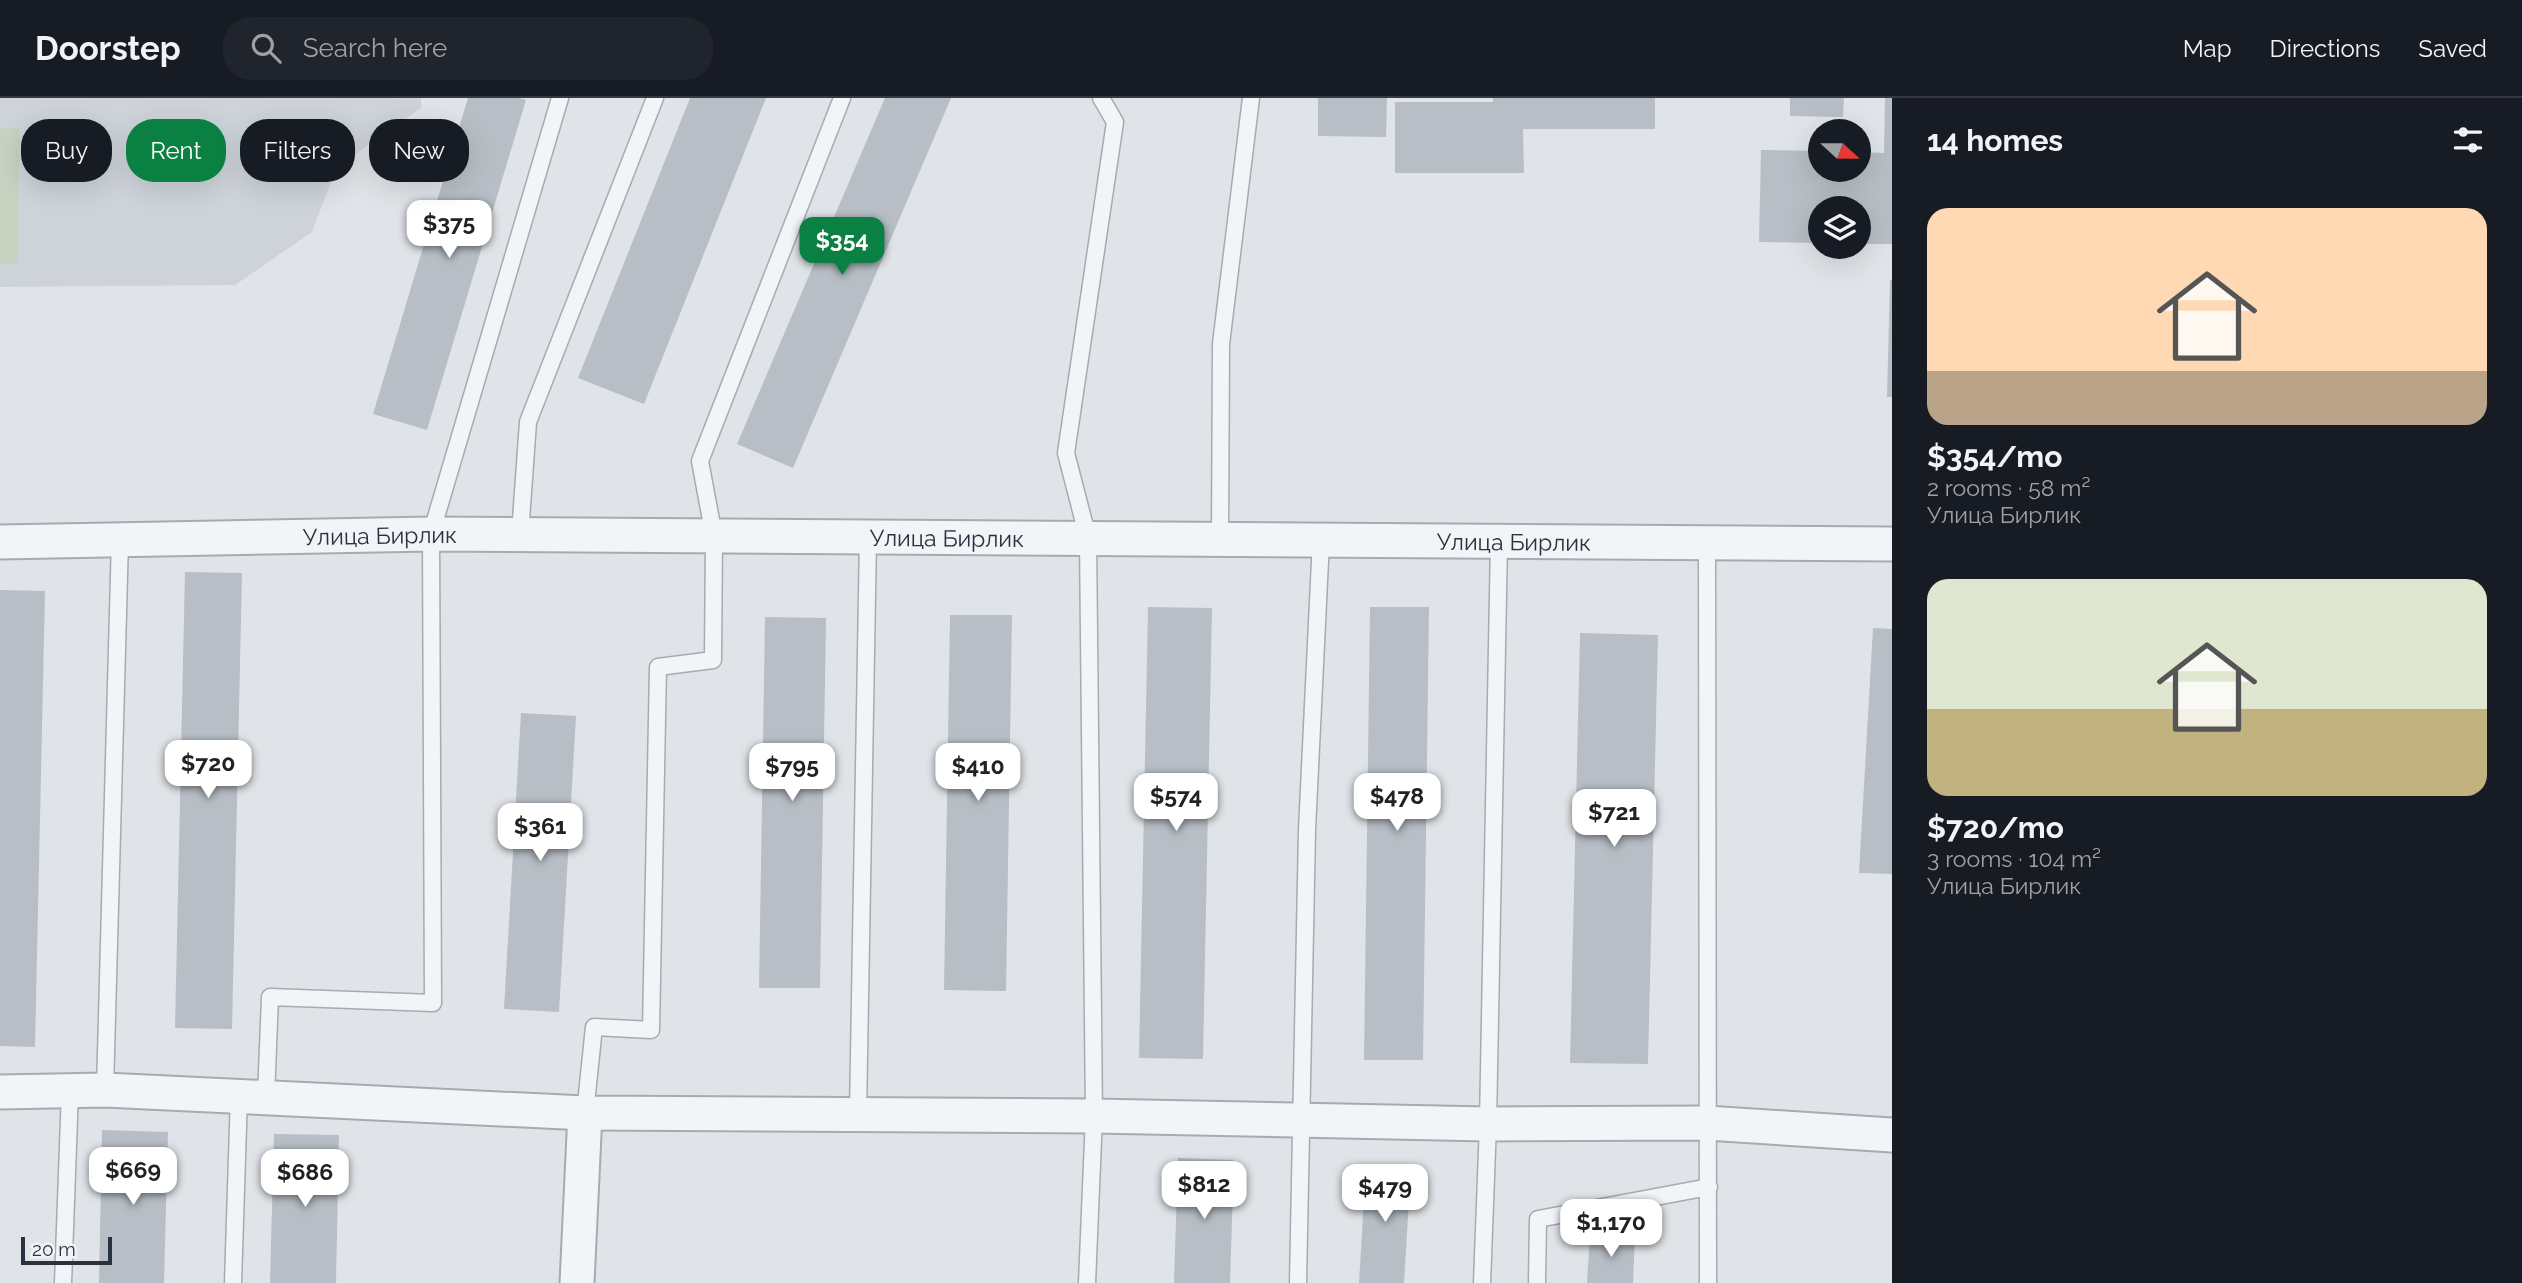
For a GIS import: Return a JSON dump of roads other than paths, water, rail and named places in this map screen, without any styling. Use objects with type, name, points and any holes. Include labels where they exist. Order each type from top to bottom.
[{"type":"street","name":"Улица Бирлик","points":[[0,542],[520,534],[1892,544]]},
{"type":"street","points":[[0,1092],[105,1090],[585,1112],[1094,1116],[1488,1124],[1707,1123],[1892,1135]]},
{"type":"street","points":[[577,1283],[585,1112]]},
{"type":"lane","points":[[233,1283],[253,1096],[270,997],[433,1003],[432,534],[560,98]]},
{"type":"lane","points":[[520,534],[528,422],[655,98]]},
{"type":"lane","points":[[585,1112],[594,1027],[651,1030],[658,667],[713,660],[714,536],[700,461],[842,98]]},
{"type":"lane","points":[[1087,1283],[1094,1116],[1088,538],[1066,453],[1115,122],[1101,98]]},
{"type":"lane","points":[[1220,539],[1221,344],[1251,98]]},
{"type":"lane","points":[[858,1114],[868,537]]},
{"type":"lane","points":[[105,1090],[120,540]]},
{"type":"lane","points":[[1298,1283],[1307,830],[1321,540]]},
{"type":"lane","points":[[1482,1283],[1488,1124],[1499,541]]},
{"type":"lane","points":[[1707,544],[1708,1283]]},
{"type":"lane","points":[[63,1283],[70,1091]]},
{"type":"lane","points":[[1537,1283],[1538,1219],[1709,1187]]}]
